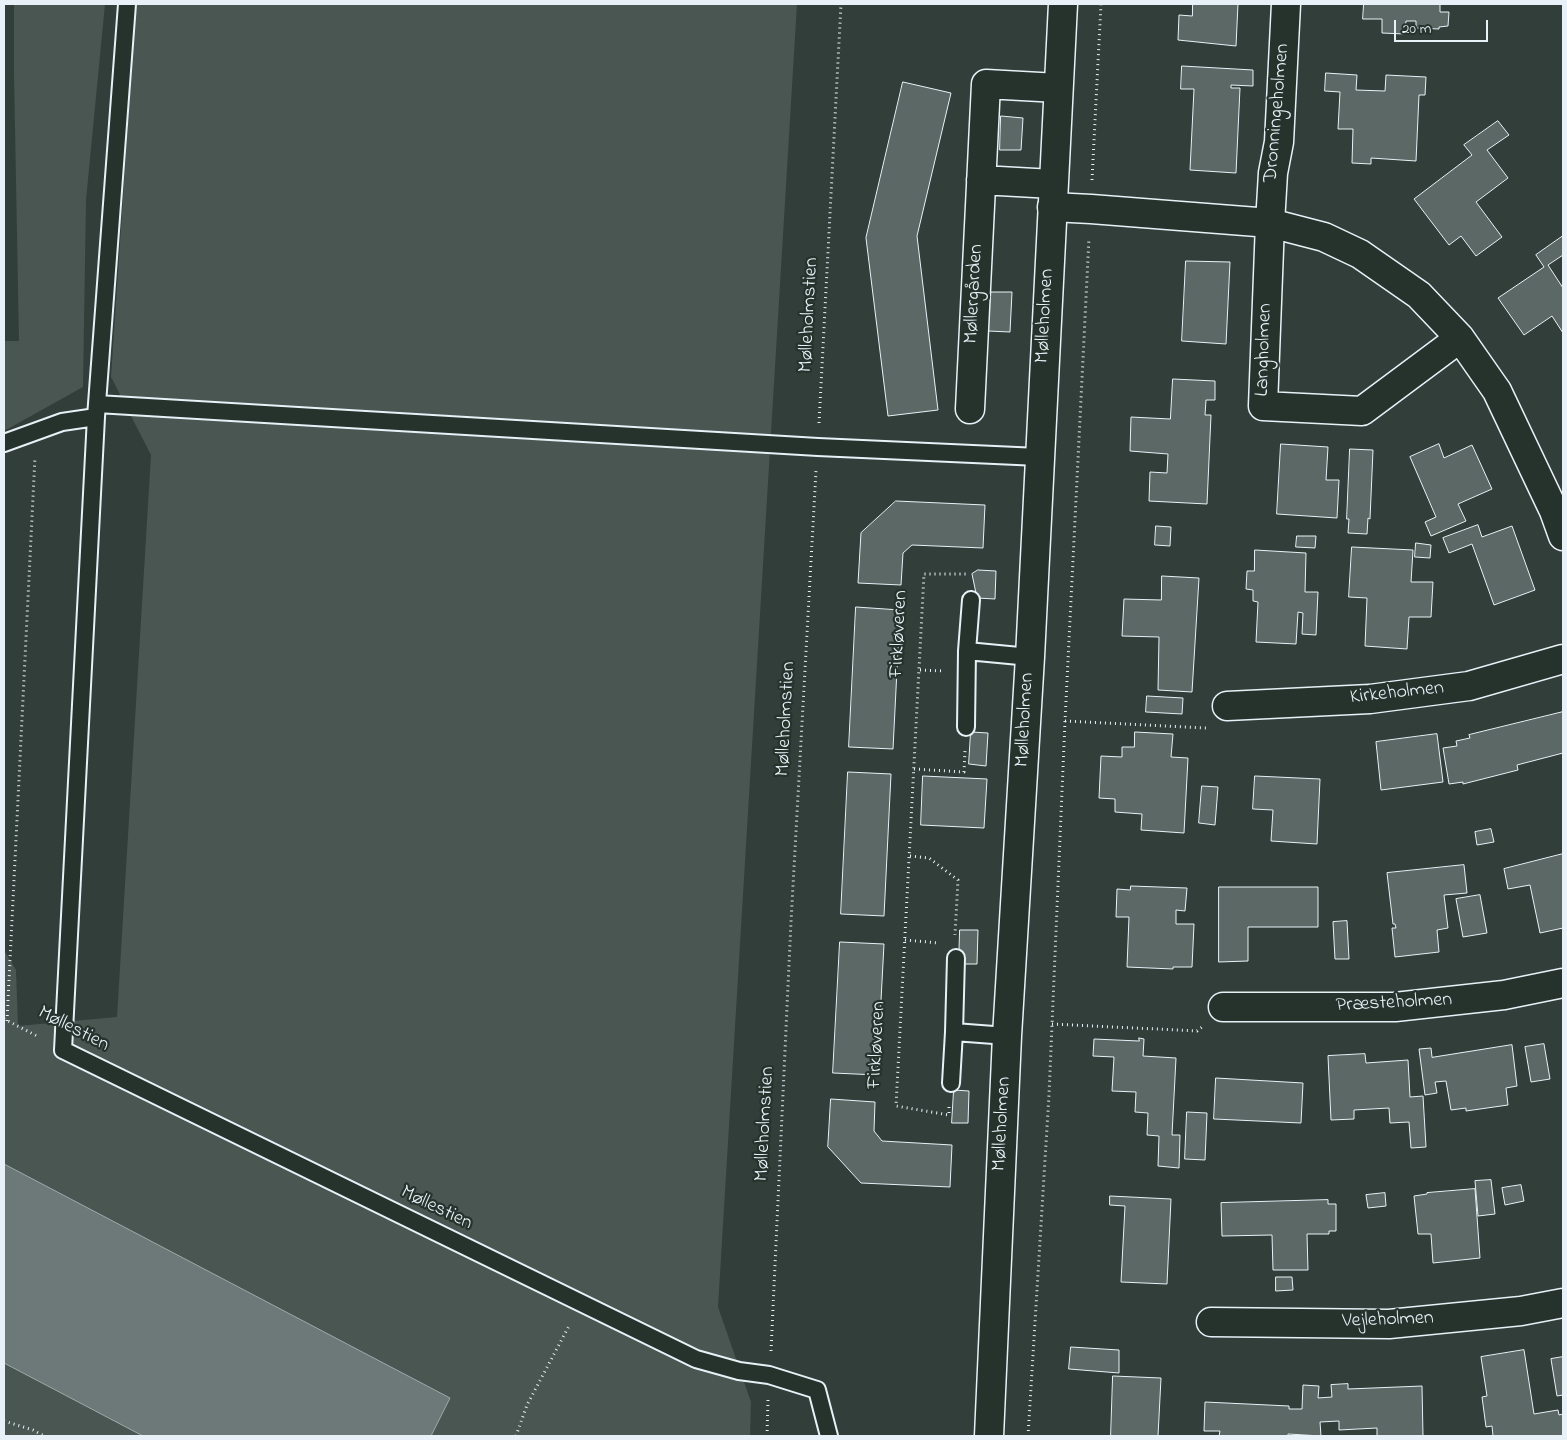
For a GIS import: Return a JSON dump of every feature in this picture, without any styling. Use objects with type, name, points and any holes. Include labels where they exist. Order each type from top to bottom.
[{"type":"street","name":"Mølleholmen","points":[[989,1436],[1007,1036],[1030,657],[1063,4]]},
{"type":"street","name":"Dronningeholmen","points":[[1270,223],[1273,172],[1279,142],[1286,4]]},
{"type":"street","name":"Møllergården","points":[[970,409],[986,84],[1058,88]]},
{"type":"street","points":[[981,180],[1052,196],[1091,209],[1270,223],[1324,237],[1360,254],[1419,295],[1460,338],[1497,391],[1554,511],[1563,536]]},
{"type":"street","name":"Langholmen","points":[[1270,223],[1263,406],[1362,411],[1460,338]]},
{"type":"street","name":"Kirkeholmen","points":[[1227,706],[1370,699],[1469,686],[1563,659]]},
{"type":"street","name":"Præsteholmen","points":[[1223,1007],[1395,1007],[1504,995],[1563,983]]},
{"type":"street","name":"Vejleholmen","points":[[1211,1322],[1389,1324],[1521,1311],[1563,1303]]},
{"type":"lane","points":[[63,1050],[97,411],[127,4]]},
{"type":"lane","points":[[4,443],[97,411],[1039,457]]},
{"type":"lane","points":[[966,727],[967,651],[971,600]]},
{"type":"lane","points":[[967,651],[1030,657]]},
{"type":"lane","points":[[951,1083],[955,951]]},
{"type":"lane","points":[[954,1032],[1007,1036]]},
{"type":"lane","name":"Møllestien","points":[[63,1050],[696,1359],[739,1371],[770,1375],[817,1390],[829,1436]]},
{"type":"path","name":"Mølleholmstien","points":[[767,1436],[791,922],[841,4]]},
{"type":"path","points":[[1028,1436],[1049,1095],[1065,720],[1101,4]]},
{"type":"path","points":[[6,1020],[36,432]]},
{"type":"path","name":"Firkløveren","points":[[951,1083],[948,1115],[896,1106],[924,574],[972,574],[971,600]]},
{"type":"path","points":[[1065,720],[1207,728],[1227,706]]},
{"type":"path","points":[[914,769],[964,772],[966,727]]},
{"type":"path","points":[[905,940],[955,951],[958,880],[929,858],[910,856]]},
{"type":"path","points":[[1052,1024],[1197,1031],[1223,1007]]},
{"type":"path","name":"Møllestien","points":[[6,1020],[63,1050]]},
{"type":"path","points":[[516,1436],[527,1405],[581,1303]]},
{"type":"path","points":[[4,1420],[44,1436]]},
{"type":"shaded area","points":[[14,4],[105,4],[86,200],[83,387],[4,431],[4,341],[19,341]]},
{"type":"shaded area","points":[[136,4],[797,4],[718,1307],[751,1402],[750,1436],[4,1436],[4,950],[16,970],[18,1026],[117,1017],[151,455],[111,377]]},
{"type":"shaded area","points":[[4,1164],[450,1398],[431,1436],[143,1436],[4,1363]]},
{"type":"building","points":[[1193,4],[1238,4],[1236,46],[1178,40],[1179,15],[1192,16]]},
{"type":"building","points":[[1364,4],[1440,4],[1440,12],[1449,12],[1448,26],[1439,27],[1439,29],[1416,28],[1416,21],[1406,21],[1405,34],[1382,33],[1382,19],[1363,19]]},
{"type":"building","points":[[1182,66],[1253,70],[1253,86],[1231,85],[1231,88],[1240,88],[1236,173],[1190,170],[1194,89],[1181,89]]},
{"type":"building","points":[[1326,73],[1357,75],[1356,90],[1385,91],[1386,75],[1426,77],[1425,95],[1419,95],[1416,161],[1371,158],[1371,164],[1352,163],[1353,129],[1338,129],[1340,92],[1325,91]]},
{"type":"building","points":[[903,82],[951,93],[917,236],[938,410],[888,416],[866,238]]},
{"type":"building","points":[[1001,116],[1023,118],[1021,150],[1000,150]]},
{"type":"building","points":[[1498,121],[1509,135],[1487,150],[1508,178],[1476,202],[1502,237],[1476,256],[1461,236],[1449,245],[1414,199],[1472,155],[1464,145]]},
{"type":"building","points":[[1563,236],[1563,255],[1548,265],[1563,288],[1563,333],[1552,316],[1524,335],[1498,298],[1544,267],[1536,255]]},
{"type":"building","points":[[1186,261],[1230,262],[1226,344],[1182,341]]},
{"type":"building","points":[[990,292],[1012,292],[1010,332],[988,331]]},
{"type":"building","points":[[1173,379],[1215,381],[1215,400],[1206,400],[1205,415],[1211,415],[1207,504],[1149,501],[1150,472],[1167,473],[1168,454],[1130,451],[1131,417],[1170,419]]},
{"type":"building","points":[[1281,444],[1328,447],[1326,480],[1339,480],[1337,518],[1277,514]]},
{"type":"building","points":[[1439,444],[1444,458],[1472,445],[1492,489],[1458,504],[1466,521],[1431,536],[1425,522],[1436,517],[1410,457]]},
{"type":"building","points":[[1350,449],[1373,450],[1370,519],[1368,518],[1367,534],[1348,533]]},
{"type":"building","points":[[896,501],[985,505],[983,548],[912,545],[903,553],[901,585],[858,583],[861,533]]},
{"type":"building","points":[[1478,525],[1482,537],[1512,526],[1535,590],[1494,605],[1472,544],[1449,553],[1443,538]]},
{"type":"building","points":[[1156,526],[1171,527],[1170,546],[1155,545]]},
{"type":"building","points":[[1297,536],[1316,536],[1315,548],[1296,547]]},
{"type":"building","points":[[1416,543],[1431,545],[1430,558],[1415,557]]},
{"type":"building","points":[[1352,547],[1413,550],[1411,582],[1433,582],[1431,617],[1409,617],[1407,649],[1365,646],[1367,598],[1349,597]]},
{"type":"building","points":[[1255,550],[1306,553],[1305,592],[1318,592],[1316,635],[1302,634],[1303,613],[1298,612],[1296,644],[1256,642],[1258,602],[1253,601],[1253,590],[1246,589],[1247,571],[1254,571]]},
{"type":"building","points":[[978,570],[996,571],[995,599],[977,598],[972,574]]},
{"type":"building","points":[[1162,576],[1199,578],[1192,692],[1158,690],[1159,637],[1122,636],[1124,599],[1161,600]]},
{"type":"building","points":[[856,607],[900,610],[893,749],[849,747]]},
{"type":"building","points":[[1147,696],[1183,698],[1182,714],[1146,712]]},
{"type":"building","points":[[1563,712],[1563,753],[1517,765],[1518,770],[1463,784],[1463,782],[1449,784],[1443,748],[1457,746],[1456,741],[1470,738],[1469,735]]},
{"type":"building","points":[[971,732],[988,733],[986,766],[969,764]]},
{"type":"building","points":[[1135,732],[1173,734],[1171,757],[1188,758],[1184,833],[1141,830],[1142,814],[1115,812],[1115,799],[1099,798],[1101,756],[1122,757],[1122,747],[1134,747]]},
{"type":"building","points":[[1437,734],[1443,782],[1381,790],[1376,742]]},
{"type":"building","points":[[848,772],[891,774],[884,916],[841,914]]},
{"type":"building","points":[[923,776],[987,779],[984,828],[921,825]]},
{"type":"building","points":[[1255,776],[1320,779],[1317,844],[1271,841],[1273,810],[1253,809]]},
{"type":"building","points":[[1202,786],[1218,787],[1215,825],[1199,823]]},
{"type":"building","points":[[1491,829],[1494,842],[1477,845],[1475,832]]},
{"type":"building","points":[[1563,854],[1563,928],[1540,933],[1530,885],[1508,889],[1504,869]]},
{"type":"building","points":[[1464,865],[1467,893],[1444,895],[1448,928],[1437,930],[1439,952],[1395,957],[1392,928],[1396,928],[1395,924],[1393,924],[1387,873]]},
{"type":"building","points":[[1131,886],[1187,888],[1185,911],[1176,910],[1176,924],[1194,924],[1192,967],[1173,967],[1173,969],[1127,967],[1129,917],[1116,917],[1117,889],[1130,890]]},
{"type":"building","points":[[1219,887],[1318,887],[1318,927],[1248,927],[1248,961],[1219,962]]},
{"type":"building","points":[[1480,895],[1487,933],[1463,937],[1456,899]]},
{"type":"building","points":[[1347,921],[1349,959],[1335,959],[1333,922]]},
{"type":"building","points":[[960,930],[978,930],[977,964],[959,964]]},
{"type":"building","points":[[840,942],[884,944],[877,1075],[833,1073]]},
{"type":"building","points":[[1139,1038],[1144,1039],[1143,1056],[1176,1058],[1172,1135],[1180,1135],[1179,1168],[1158,1166],[1159,1136],[1147,1135],[1148,1113],[1135,1112],[1136,1092],[1112,1091],[1114,1057],[1093,1056],[1094,1039],[1139,1041]]},
{"type":"building","points":[[1544,1044],[1550,1079],[1531,1082],[1525,1047]]},
{"type":"building","points":[[1512,1045],[1517,1086],[1506,1088],[1508,1105],[1466,1111],[1466,1108],[1451,1110],[1446,1081],[1435,1082],[1437,1093],[1425,1095],[1419,1049],[1431,1048],[1432,1057]]},
{"type":"building","points":[[1365,1054],[1366,1063],[1408,1060],[1410,1097],[1423,1096],[1426,1147],[1411,1148],[1409,1122],[1390,1123],[1389,1108],[1354,1110],[1354,1119],[1331,1120],[1328,1056]]},
{"type":"building","points":[[1216,1078],[1303,1083],[1301,1123],[1214,1119]]},
{"type":"building","points":[[954,1090],[969,1091],[968,1123],[952,1123]]},
{"type":"building","points":[[831,1099],[875,1102],[874,1131],[882,1141],[952,1145],[950,1187],[861,1183],[828,1147]]},
{"type":"building","points":[[1187,1112],[1207,1113],[1205,1160],[1185,1159]]},
{"type":"building","points":[[1491,1180],[1495,1214],[1478,1216],[1475,1181]]},
{"type":"building","points":[[1521,1185],[1524,1201],[1505,1205],[1502,1188]]},
{"type":"building","points":[[1475,1189],[1480,1258],[1433,1263],[1431,1234],[1418,1234],[1414,1196]]},
{"type":"building","points":[[1385,1193],[1386,1206],[1368,1208],[1366,1195]]},
{"type":"building","points":[[1110,1196],[1171,1199],[1167,1284],[1121,1282],[1125,1206],[1110,1205]]},
{"type":"building","points":[[1328,1200],[1328,1204],[1336,1204],[1336,1231],[1329,1231],[1329,1234],[1307,1234],[1308,1270],[1273,1270],[1272,1235],[1222,1236],[1221,1203]]},
{"type":"building","points":[[1276,1277],[1292,1277],[1293,1290],[1276,1291]]},
{"type":"building","points":[[1071,1347],[1119,1350],[1119,1373],[1069,1369]]},
{"type":"building","points":[[1524,1350],[1534,1414],[1558,1410],[1559,1415],[1563,1414],[1563,1436],[1493,1436],[1492,1426],[1486,1427],[1482,1397],[1487,1396],[1481,1357]]},
{"type":"building","points":[[1563,1357],[1563,1395],[1557,1396],[1551,1359]]},
{"type":"building","points":[[1113,1376],[1161,1378],[1158,1436],[1111,1436]]},
{"type":"building","points":[[1348,1384],[1348,1389],[1422,1386],[1423,1436],[1377,1436],[1377,1428],[1339,1430],[1339,1421],[1320,1422],[1321,1436],[1288,1434],[1288,1436],[1219,1436],[1220,1431],[1204,1431],[1205,1402],[1289,1406],[1289,1409],[1302,1409],[1303,1385],[1319,1386],[1318,1398],[1332,1397],[1331,1385]]}]
